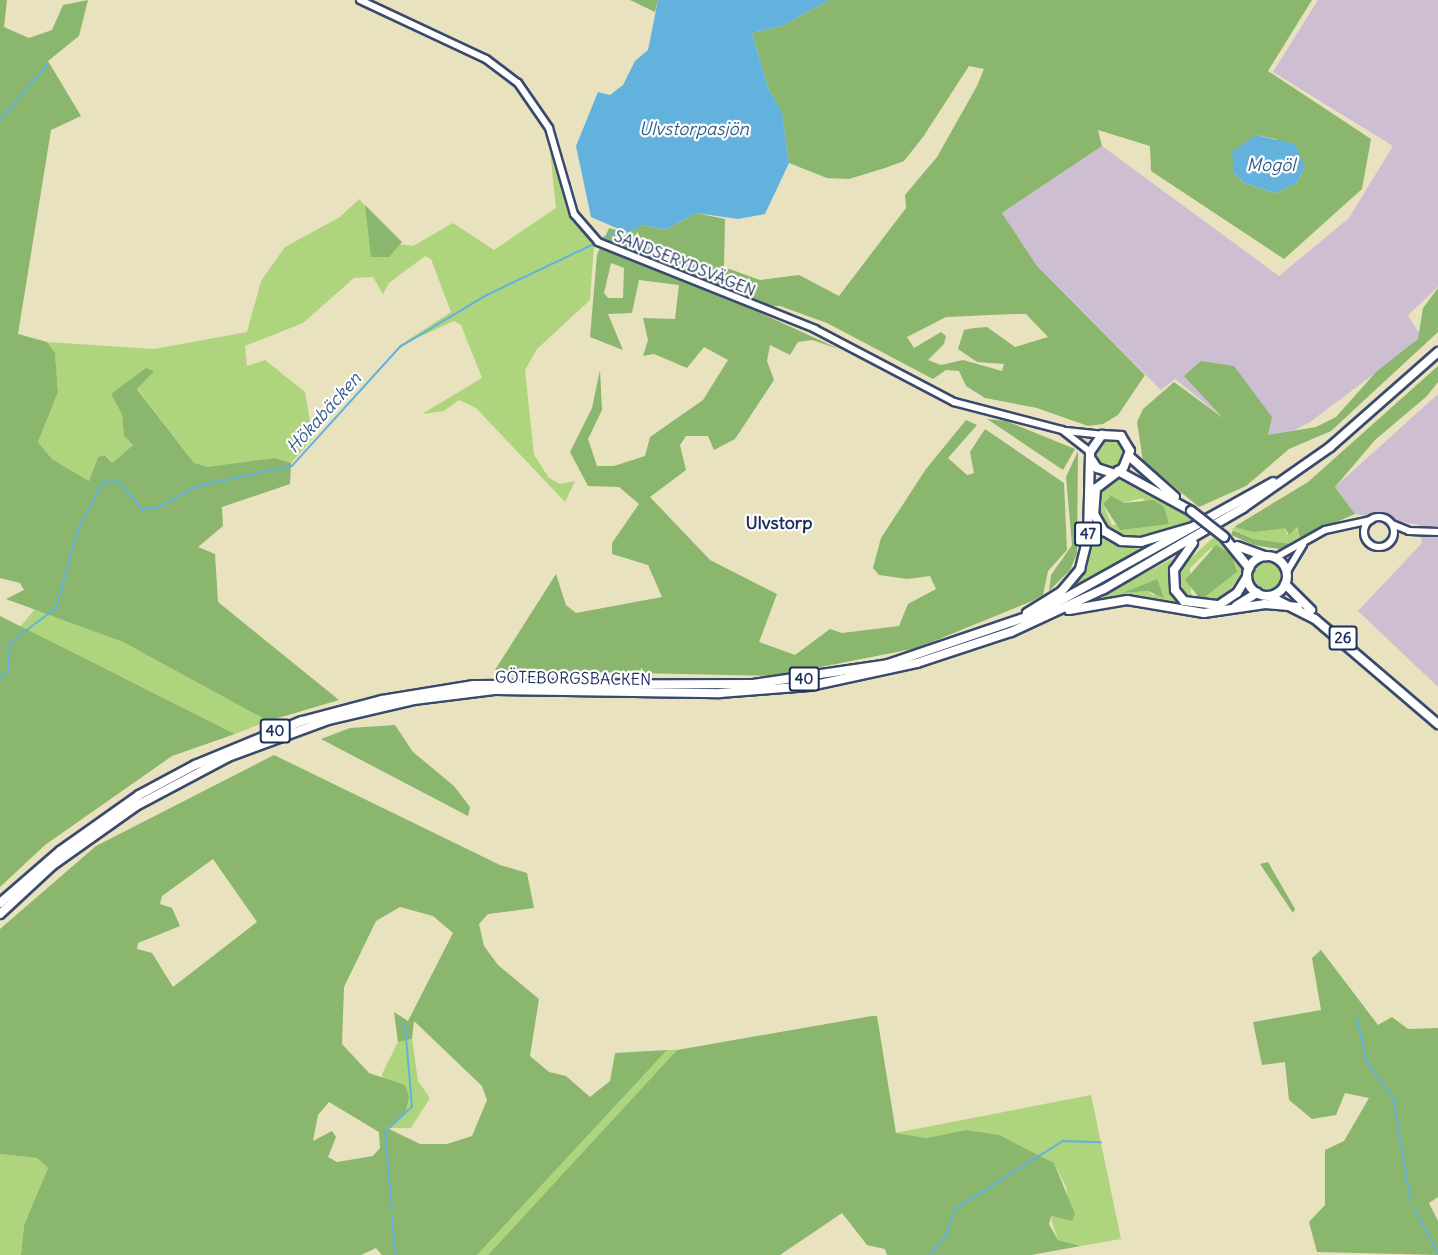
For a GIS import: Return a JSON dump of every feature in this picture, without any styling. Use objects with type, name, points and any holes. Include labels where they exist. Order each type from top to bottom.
[{"type":"highway","points":[[1130,457],[1115,472],[1099,482],[1093,501],[1097,521],[1114,538],[1141,542],[1214,518],[1326,444],[1438,345]]},
{"type":"highway","points":[[1266,557],[1248,573],[1237,593],[1219,605],[1184,601],[1175,590],[1174,570],[1198,538],[1323,453],[1438,352]]},
{"type":"highway","points":[[1191,511],[1115,472],[1097,468],[1090,455],[1102,435],[1121,436],[1130,457],[1227,540],[1266,557],[1275,558],[1286,573],[1285,584],[1269,596]]},
{"type":"highway","name":"47","points":[[1005,626],[1061,592],[1080,569],[1088,536],[1090,455]]},
{"type":"highway","name":"40","points":[[1005,626],[1089,587],[1214,518]]},
{"type":"highway","name":"40","points":[[1050,615],[1198,538]]},
{"type":"highway","points":[[1227,540],[1248,573],[1257,593],[1232,609]]},
{"type":"highway","name":"26","points":[[1285,584],[1438,722]]},
{"type":"highway","name":"26","points":[[1257,593],[1298,607],[1438,722]]},
{"type":"highway","points":[[1050,615],[1127,600],[1194,613],[1265,604],[1298,607]]},
{"type":"highway","name":"GÖTEBORGSBACKEN","points":[[0,914],[53,865],[136,806],[228,757],[328,720],[414,700],[496,690],[720,693],[810,686],[936,657],[1050,615]]},
{"type":"highway","name":"GÖTEBORGSBACKEN","points":[[0,903],[60,850],[139,795],[252,739],[337,711],[412,693],[505,682],[722,686],[811,679],[918,656],[1005,626]]},
{"type":"street","name":"SANDSERYDSVÄGEN","points":[[360,0],[486,58],[518,83],[549,128],[574,214],[598,242],[815,329],[954,402],[1062,430],[1102,435]]},
{"type":"street","name":"SANDSERYDSVÄGEN","points":[[1062,430],[1090,455]]},
{"type":"street","points":[[1275,558],[1334,527],[1356,525],[1371,520],[1384,518],[1409,531],[1438,532]]},
{"type":"street","points":[[1364,535],[1371,520]]},
{"type":"street","points":[[1392,524],[1393,539]]},
{"type":"street","points":[[1356,525],[1378,548],[1409,531]]},
{"type":"street","points":[[1286,573],[1305,542]]},
{"type":"shaded area","points":[[1318,0],[1438,0],[1438,287],[1408,315],[1422,338],[1310,422],[1285,435],[1259,436],[1232,425],[1175,379],[1161,390],[1037,266],[1002,213],[1102,146],[1279,276],[1349,218],[1393,146],[1273,72]]},
{"type":"shaded area","points":[[1438,394],[1438,687],[1358,611],[1422,543],[1419,525],[1355,514],[1335,487]]},
{"type":"green space","points":[[0,0],[7,0],[4,27],[29,38],[52,30],[63,5],[88,0],[79,36],[48,61],[81,116],[51,130],[18,334],[47,342],[55,353],[58,392],[38,442],[52,459],[89,481],[98,457],[105,455],[112,463],[133,445],[124,436],[122,415],[111,394],[146,368],[154,371],[137,389],[194,463],[208,467],[275,458],[291,463],[290,484],[222,507],[223,526],[198,547],[215,554],[218,602],[339,700],[268,721],[123,642],[6,599],[24,590],[20,583],[0,578]]},
{"type":"green space","points":[[630,0],[658,0],[655,12]]},
{"type":"green space","points":[[829,0],[1312,0],[1268,71],[1371,139],[1362,189],[1284,259],[1151,171],[1150,146],[1098,130],[1102,146],[1002,213],[1037,266],[1145,375],[1118,415],[1103,424],[1088,426],[1037,408],[985,398],[966,386],[959,371],[946,370],[933,379],[827,323],[780,306],[747,307],[839,349],[812,340],[798,342],[790,355],[770,345],[767,361],[774,380],[735,439],[714,450],[708,436],[686,436],[680,445],[686,470],[650,497],[710,560],[777,594],[759,642],[795,655],[830,629],[842,633],[899,626],[908,604],[936,589],[930,576],[907,579],[879,575],[873,568],[881,538],[926,469],[966,420],[977,425],[948,458],[967,475],[974,473],[970,452],[985,429],[1064,483],[1067,550],[1048,571],[1043,595],[917,648],[775,676],[495,670],[556,574],[566,605],[576,613],[662,597],[648,565],[612,554],[612,543],[639,504],[619,487],[588,486],[570,452],[592,408],[600,370],[602,410],[588,439],[597,466],[614,466],[645,456],[650,437],[703,400],[728,360],[704,347],[687,368],[654,354],[643,356],[648,340],[643,318],[675,319],[679,285],[639,280],[632,313],[608,314],[623,350],[590,337],[597,255],[609,228],[628,233],[643,225],[665,230],[696,213],[725,219],[724,267],[760,280],[799,275],[839,296],[906,208],[905,195],[937,157],[977,86],[984,69],[969,66],[923,137],[904,161],[849,179],[827,178],[789,163],[782,113],[768,88],[752,33],[782,26]],"holes":[[[1256,135],[1276,139],[1305,166],[1297,183],[1275,193],[1244,183],[1234,173]],[[611,263],[624,268],[623,298],[608,298],[604,293]],[[1026,314],[1048,337],[1015,347],[987,327],[964,330],[958,349],[977,362],[1004,364],[1002,371],[963,360],[941,365],[928,360],[944,344],[946,336],[941,332],[914,348],[907,337],[946,317]]]},
{"type":"green space","points":[[549,141],[567,207],[594,245],[590,300],[537,349],[525,370],[534,455],[549,478],[560,484],[575,481],[565,502],[476,408],[459,400],[444,411],[422,414],[482,378],[461,325],[454,321],[397,347],[451,312],[431,259],[425,256],[389,283],[383,294],[373,277],[354,278],[303,323],[245,346],[247,366],[265,360],[305,392],[313,438],[291,463],[275,458],[208,468],[194,463],[137,388],[111,394],[122,415],[124,436],[133,445],[112,463],[106,455],[98,457],[89,481],[52,459],[38,442],[58,392],[55,354],[47,342],[154,349],[247,332],[261,281],[285,247],[340,217],[359,199],[398,244],[413,246],[453,223],[494,250],[556,208]]},
{"type":"green space","points":[[365,205],[402,242],[389,257],[371,257]]},
{"type":"green space","points":[[1438,288],[1438,332],[1331,431],[1289,449],[1246,486],[1199,507],[1143,461],[1137,422],[1143,409],[1174,382],[1223,418],[1184,376],[1201,361],[1234,366],[1272,417],[1268,435],[1316,427],[1336,417],[1376,372],[1418,339],[1423,308]]},
{"type":"green space","points":[[1438,366],[1438,382],[1427,396],[1375,440],[1335,487],[1355,514],[1300,538],[1297,527],[1289,535],[1285,528],[1254,532],[1234,527],[1308,482]]},
{"type":"green space","points":[[987,419],[1006,421],[1075,449],[1063,470]]},
{"type":"green space","points":[[1110,438],[1121,443],[1126,454],[1121,465],[1110,470],[1099,465],[1094,454],[1099,443]]},
{"type":"green space","points":[[1078,451],[1077,554],[1070,570],[1049,591],[1051,575],[1072,545],[1066,477]]},
{"type":"green space","points":[[1125,476],[1145,485],[1196,521],[1136,540],[1112,533],[1097,509],[1099,489],[1111,477]],"holes":[[[1111,497],[1124,503],[1142,498],[1169,524],[1112,525],[1103,504]]]},
{"type":"green space","points":[[1111,496],[1124,503],[1154,500],[1164,507],[1169,524],[1120,530],[1103,504]]},
{"type":"green space","points":[[1091,516],[1112,541],[1171,538],[1068,592],[1085,568]]},
{"type":"green space","points":[[1296,527],[1300,538],[1293,544],[1253,539],[1231,528],[1285,528],[1287,535]]},
{"type":"green space","points":[[1233,530],[1253,539],[1293,544],[1279,549],[1254,545],[1231,535]]},
{"type":"green space","points":[[1215,536],[1241,559],[1242,572],[1223,600],[1201,600],[1193,600],[1179,586],[1179,569]],"holes":[[[1211,548],[1237,572],[1201,600],[1191,594],[1190,568]]]},
{"type":"green space","points":[[1216,545],[1231,554],[1237,572],[1201,600],[1185,580]]},
{"type":"green space","points":[[1172,559],[1168,580],[1181,605],[1100,597]],"holes":[[[1157,579],[1154,596],[1148,591],[1122,593]]]},
{"type":"green space","points":[[1266,561],[1277,566],[1282,577],[1277,588],[1266,593],[1255,588],[1250,577],[1255,566]]},
{"type":"green space","points":[[1157,579],[1164,598],[1148,591],[1122,593]]},
{"type":"green space","points":[[35,609],[123,642],[268,721],[235,734],[20,627]]},
{"type":"green space","points":[[0,616],[235,734],[172,756],[45,845],[0,887]]},
{"type":"green space","points":[[395,725],[413,752],[454,786],[470,807],[468,816],[321,739],[350,728]]},
{"type":"green space","points":[[274,755],[500,865],[527,873],[534,908],[488,914],[479,924],[484,946],[498,965],[539,999],[530,1056],[549,1072],[566,1076],[590,1097],[610,1081],[615,1053],[667,1050],[477,1255],[382,1255],[376,1248],[361,1255],[21,1255],[24,1225],[48,1168],[37,1158],[0,1154],[0,929],[96,846]],"holes":[[[213,859],[257,922],[173,987],[152,953],[137,949],[138,943],[180,926],[172,908],[160,904],[162,896]],[[400,907],[433,916],[453,933],[408,1021],[394,1012],[398,1042],[412,1039],[414,1021],[482,1086],[487,1100],[472,1136],[447,1144],[420,1144],[387,1128],[405,1114],[409,1097],[405,1085],[369,1073],[342,1044],[344,987],[376,921]],[[329,1102],[379,1132],[380,1148],[373,1156],[337,1162],[328,1157],[336,1137],[332,1131],[313,1141],[318,1115]]]},
{"type":"green space","points":[[1268,862],[1295,909],[1293,913],[1260,864]]},
{"type":"green space","points":[[1321,950],[1378,1025],[1392,1017],[1408,1029],[1438,1028],[1438,1197],[1429,1203],[1438,1221],[1438,1255],[1317,1252],[1309,1222],[1325,1205],[1325,1150],[1344,1141],[1369,1098],[1345,1093],[1336,1115],[1312,1119],[1289,1100],[1285,1062],[1262,1065],[1253,1022],[1321,1010],[1312,958]]},
{"type":"green space","points":[[877,1016],[896,1133],[926,1138],[966,1130],[999,1135],[1054,1163],[1075,1214],[1072,1221],[1051,1216],[1049,1224],[1058,1240],[1081,1246],[1031,1255],[887,1255],[885,1249],[867,1245],[842,1213],[780,1255],[488,1255],[677,1050]]},
{"type":"green space","points":[[412,1039],[418,1081],[430,1098],[411,1128],[386,1128],[382,1074],[398,1042]]},
{"type":"green space","points":[[667,1050],[677,1050],[488,1255],[477,1255]]},
{"type":"green space","points":[[1091,1095],[1121,1239],[1081,1246],[1058,1240],[1050,1216],[1072,1221],[1066,1187],[1054,1163],[999,1136],[966,1130],[926,1138],[895,1133]]},
{"type":"green space","points":[[0,1154],[37,1158],[48,1168],[24,1225],[21,1255],[0,1255]]},
{"type":"water","name":"Ulvstorpasjön","points":[[658,0],[829,0],[782,26],[752,33],[768,88],[782,112],[789,163],[765,214],[738,219],[696,213],[665,230],[643,225],[628,233],[591,217],[576,146],[598,92],[610,95],[623,85],[635,61],[648,50]]},
{"type":"water","name":"Mogöl","points":[[1256,135],[1295,144],[1305,166],[1297,183],[1275,193],[1244,183],[1234,173],[1232,152]]},
{"type":"waterway","points":[[0,120],[47,65]]},
{"type":"waterway","name":"Hökabäcken","points":[[602,239],[618,230]]},
{"type":"waterway","name":"Hökabäcken","points":[[0,679],[8,670],[10,643],[56,608],[78,529],[103,483],[120,483],[143,509],[154,509],[198,486],[292,466],[400,347],[487,295],[594,244]]},
{"type":"waterway","points":[[1357,1018],[1368,1063],[1394,1099],[1411,1201]]},
{"type":"waterway","points":[[392,1211],[385,1132],[412,1107],[405,1025]]},
{"type":"waterway","points":[[930,1255],[946,1236],[955,1209],[1063,1141],[1101,1142]]},
{"type":"waterway","points":[[1414,1208],[1438,1253]]},
{"type":"waterway","points":[[392,1216],[396,1255]]},
{"type":"district","name":"Ulvstorp","points":[[779,523]]}]
